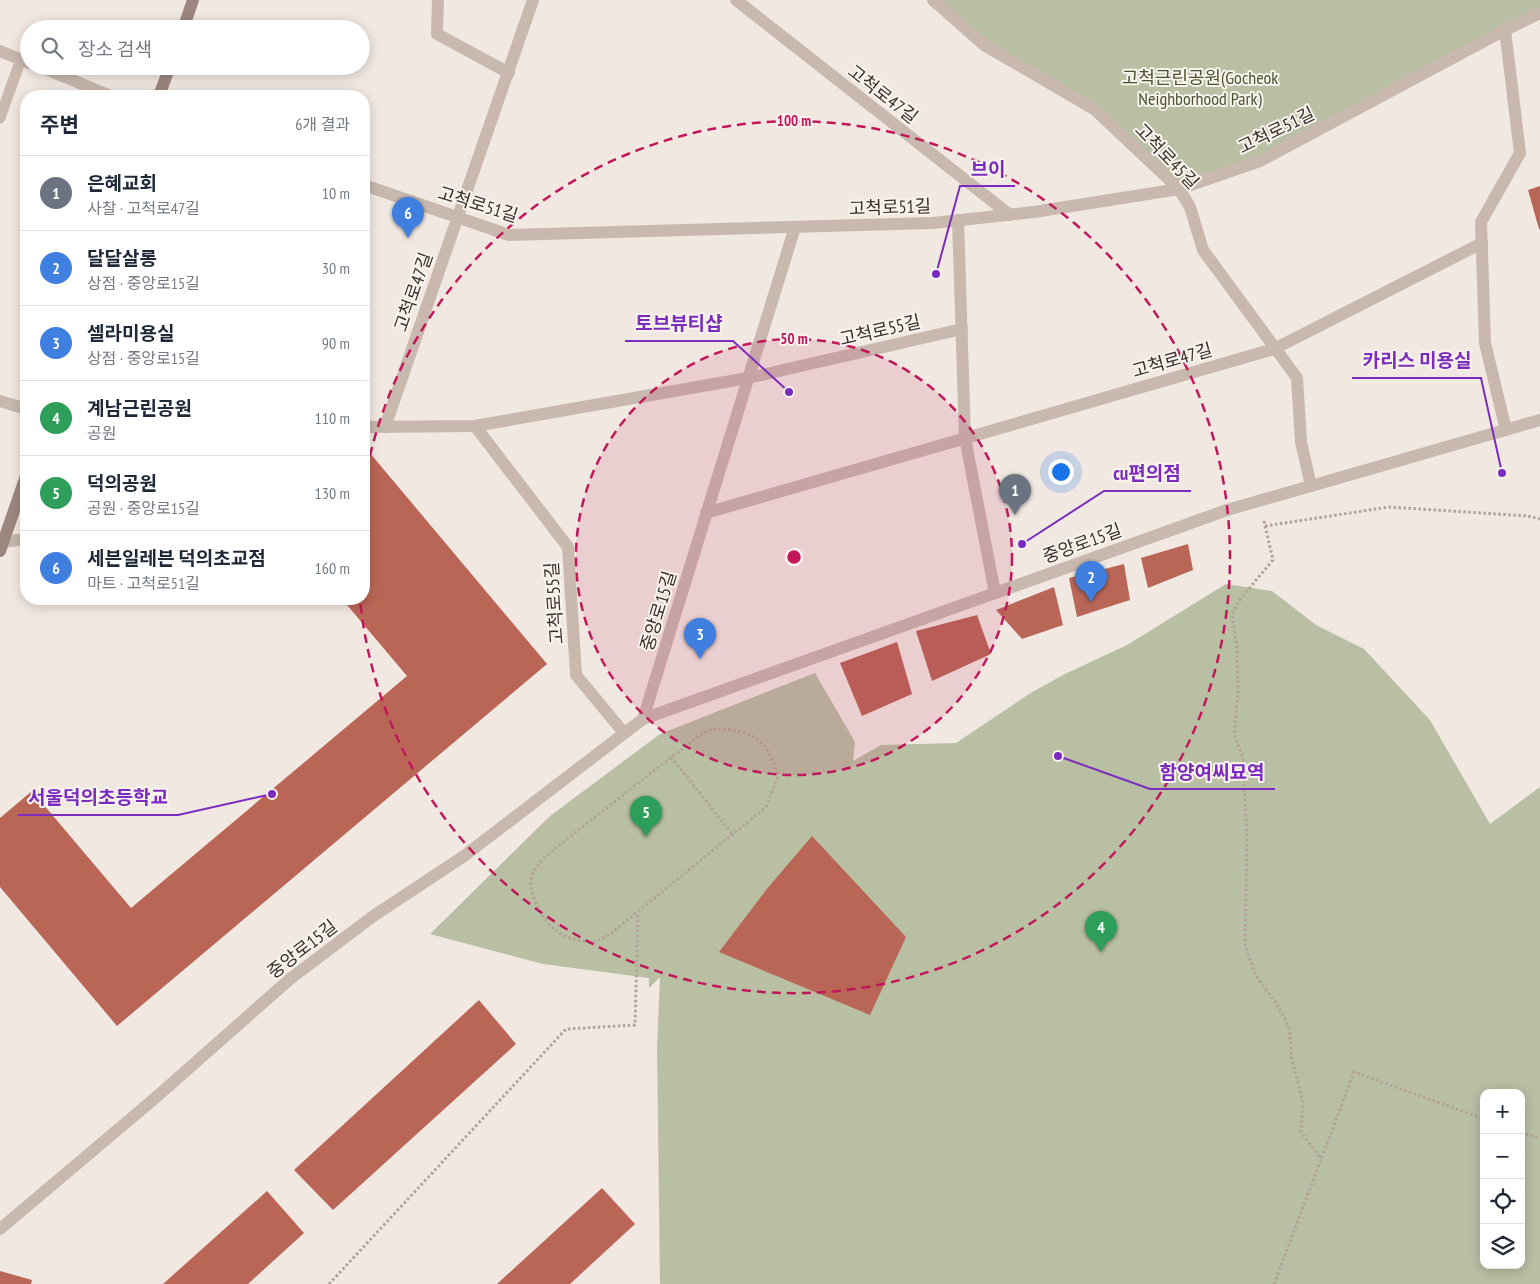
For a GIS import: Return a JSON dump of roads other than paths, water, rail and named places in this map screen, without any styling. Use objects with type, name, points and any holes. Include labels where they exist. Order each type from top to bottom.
[{"type":"main road","points":[[186,20],[193,0]]},
{"type":"main road","points":[[161,90],[167,75]]},
{"type":"main road","points":[[2,547],[20,494]]},
{"type":"street","points":[[438,0],[437,34],[509,73]]},
{"type":"street","name":"고척로47길","points":[[385,426],[533,0]]},
{"type":"street","name":"고척로47길","points":[[736,0],[1010,215]]},
{"type":"street","name":"고척로45길","points":[[933,0],[984,44],[1094,109],[1179,189],[1190,207],[1203,250],[1297,378],[1301,442],[1311,486]]},
{"type":"street","name":"고척로51길","points":[[370,187],[509,235],[933,223],[1010,215],[1179,189],[1260,161],[1540,13]]},
{"type":"street","points":[[1505,30],[1520,152],[1481,222],[1485,343],[1506,430]]},
{"type":"street","points":[[0,51],[20,59]]},
{"type":"street","points":[[60,75],[96,90]]},
{"type":"street","points":[[958,220],[965,438],[995,593]]},
{"type":"street","points":[[706,513],[794,227]]},
{"type":"street","points":[[1274,349],[1482,243]]},
{"type":"street","name":"고척로55길","points":[[370,427],[475,426],[748,378],[962,329]]},
{"type":"street","name":"고척로47길","points":[[706,513],[1274,349]]},
{"type":"street","points":[[0,401],[20,407]]},
{"type":"street","name":"중앙로15길","points":[[0,1229],[154,1099],[290,979],[372,917],[464,856],[643,719],[1227,510],[1540,420]]},
{"type":"street","name":"고척로55길","points":[[475,426],[568,547],[576,675],[624,733]]},
{"type":"street","name":"중앙로15길","points":[[643,719],[706,513]]},
{"type":"street","points":[[2,547],[20,541]]},
{"type":"lane","points":[[0,118],[20,72]]},
{"type":"place","name":"세븐일레븐 덕의초교점","points":[[408,238]]},
{"type":"place","name":"브이","points":[[936,274]]},
{"type":"place","name":"토브뷰티샵","points":[[789,392]]},
{"type":"place","name":"카리스 미용실","points":[[1502,473]]},
{"type":"place","name":"은혜교회","points":[[1015,515]]},
{"type":"place","name":"cu편의점","points":[[1022,544]]},
{"type":"place","name":"달달살롱","points":[[1091,602]]},
{"type":"place","name":"셀라미용실","points":[[700,659]]},
{"type":"place","name":"함양여씨묘역","points":[[1058,756]]},
{"type":"place","name":"서울덕의초등학교","points":[[272,794]]},
{"type":"place","name":"덕의공원","points":[[646,837]]},
{"type":"place","name":"계남근린공원","points":[[1101,952]]},
{"type":"park label","name":"고척근린공원(Gocheok Neighborhood Park)","points":[[1200,87]]}]
